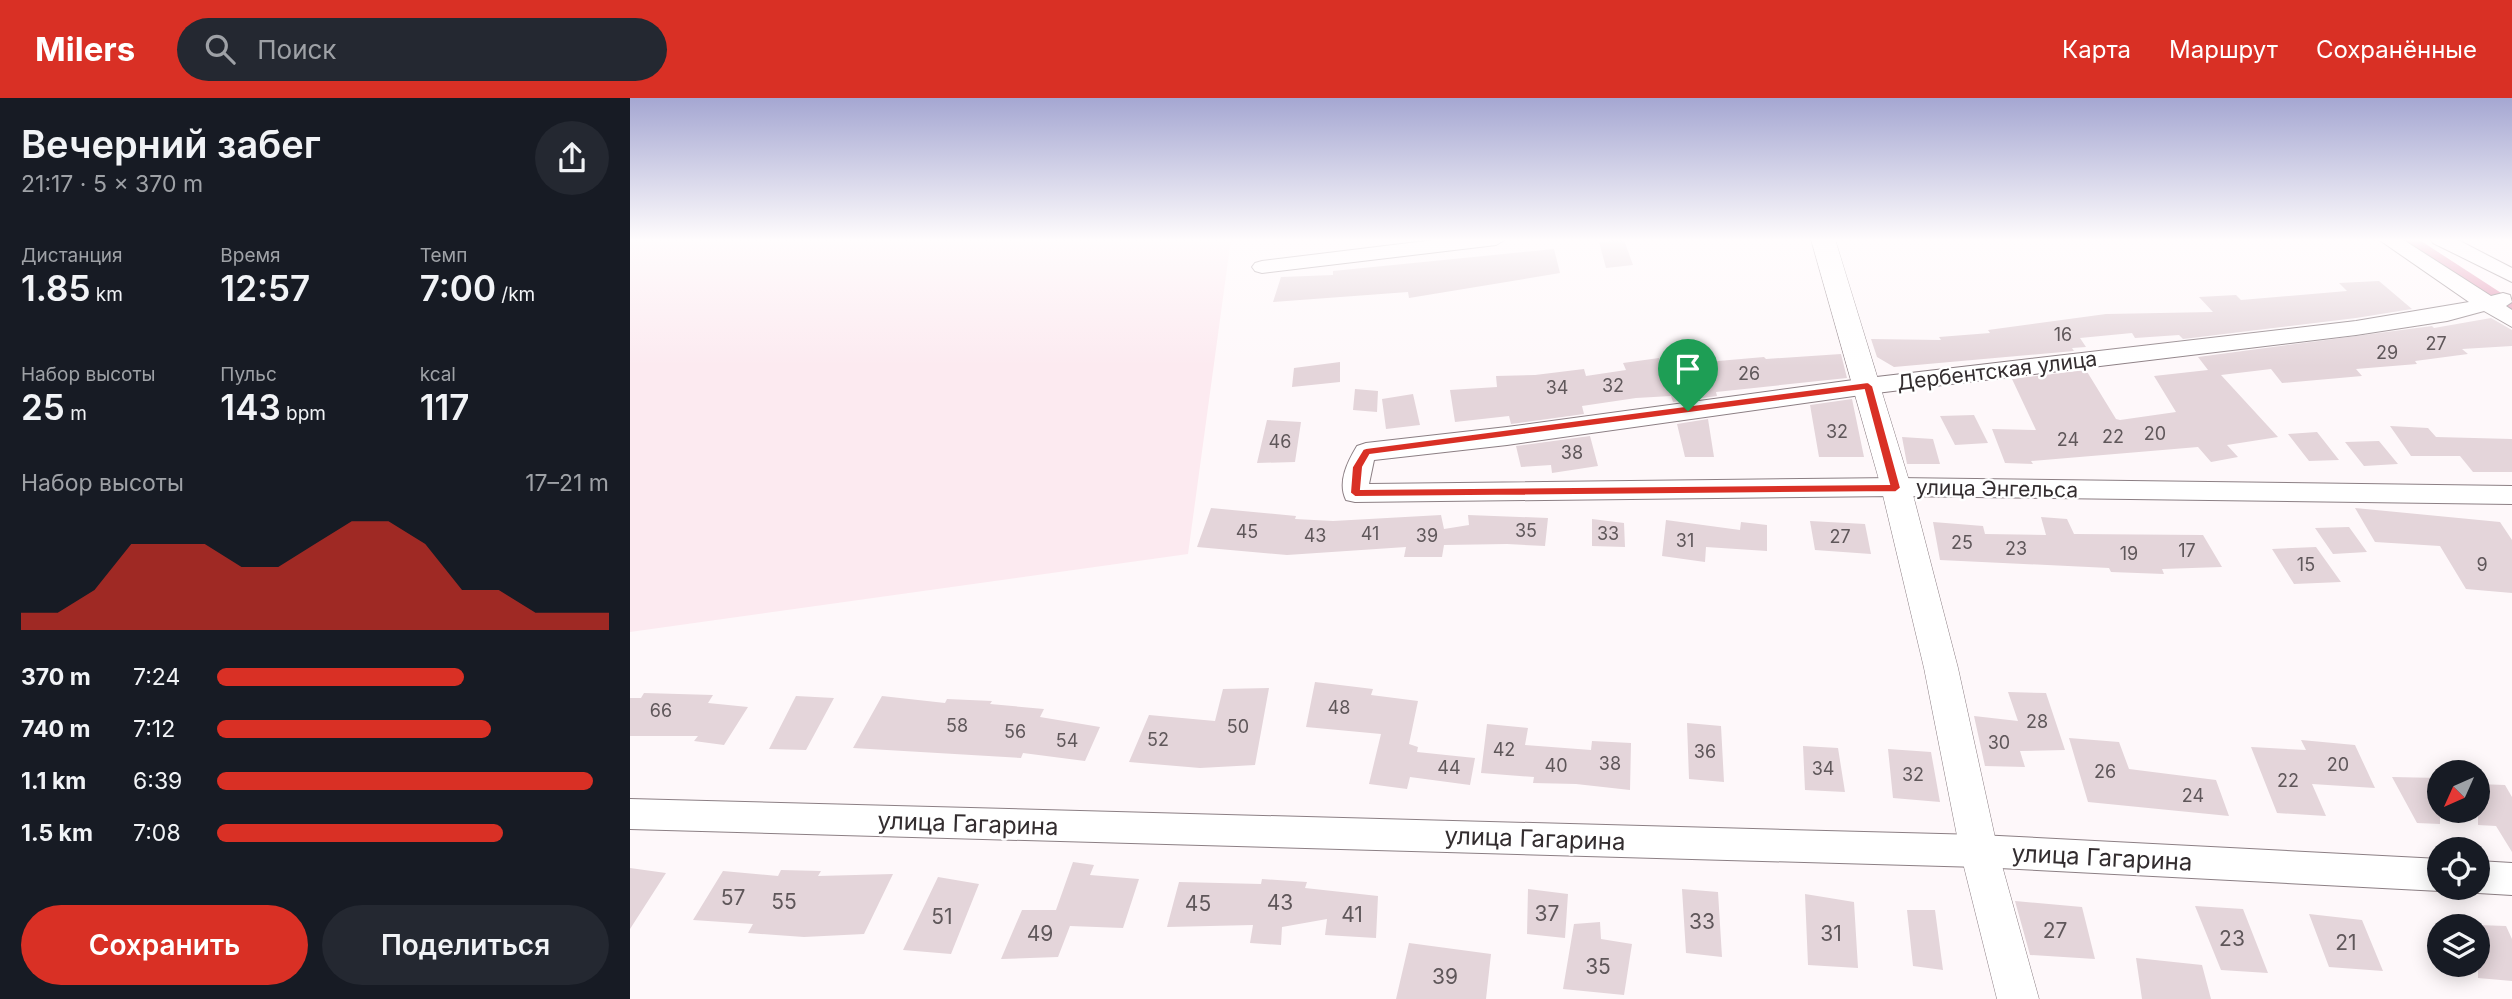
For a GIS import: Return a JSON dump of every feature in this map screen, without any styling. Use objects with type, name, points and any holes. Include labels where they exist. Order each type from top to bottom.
[{"type":"street","points":[[1835,281],[1896,488],[1941,668],[1979,851],[2018,999]]},
{"type":"street","points":[[2459,281],[2495,302],[2512,320]]},
{"type":"street","name":"Дербентская улица","points":[[1355,493],[1358,467],[1366,452],[1507,436],[1868,386],[2356,328],[2495,302]]},
{"type":"street","name":"улица Энгельса","points":[[1355,493],[1896,488],[2512,495]]},
{"type":"street","name":"улица Гагарина","points":[[630,814],[1979,851],[2427,874]]},
{"type":"street","points":[[2490,878],[2512,879]]},
{"type":"shaded area","points":[[630,281],[1225,281],[1188,554],[630,632]]},
{"type":"building","points":[[1280,281],[1511,281],[1409,298],[1408,292],[1273,302]]},
{"type":"building","points":[[2379,281],[2412,309],[2183,339],[2179,335],[2135,338],[2132,333],[2080,338],[2086,347],[2072,348],[2074,351],[1894,367],[1877,357],[1871,339],[1941,340],[1939,337],[1990,333],[1988,330],[2106,314],[2213,312],[2199,297],[2236,295],[2241,300],[2347,291],[2339,283]]},
{"type":"building","points":[[2491,318],[2512,330],[2512,346],[2462,349],[2468,354],[2415,361],[2417,364],[2356,369],[2362,376],[2282,383],[2271,369],[2221,375],[2278,437],[2227,445],[2238,457],[2211,462],[2198,447],[2031,461],[2033,464],[2005,463],[1992,429],[2036,430],[2012,379],[2086,370],[2116,419],[2120,420],[2176,412],[2154,376],[2208,370],[2198,357],[2432,326],[2434,328]]},
{"type":"building","points":[[1841,354],[1847,378],[1716,392],[1717,396],[1673,402],[1671,396],[1636,398],[1582,406],[1584,414],[1511,424],[1509,416],[1455,422],[1450,390],[1497,387],[1496,376],[1584,369],[1586,376],[1626,370],[1623,363],[1659,358],[1661,366],[1764,357]]},
{"type":"building","points":[[1340,362],[1340,382],[1292,387],[1294,368]]},
{"type":"building","points":[[1355,389],[1378,391],[1377,412],[1353,410]]},
{"type":"building","points":[[1413,394],[1420,425],[1386,429],[1382,399]]},
{"type":"building","points":[[1852,399],[1864,457],[1819,457],[1810,405]]},
{"type":"building","points":[[1974,415],[1988,443],[1955,445],[1940,416]]},
{"type":"building","points":[[1708,419],[1714,457],[1685,457],[1677,424]]},
{"type":"building","points":[[1267,420],[1301,422],[1295,462],[1257,463]]},
{"type":"building","points":[[2390,426],[2428,428],[2436,437],[2512,439],[2512,472],[2473,472],[2460,456],[2411,456]]},
{"type":"building","points":[[2317,432],[2339,460],[2309,461],[2288,434]]},
{"type":"building","points":[[1590,436],[1598,466],[1552,473],[1551,465],[1521,467],[1516,446]]},
{"type":"building","points":[[1902,437],[1933,439],[1940,464],[1907,464]]},
{"type":"building","points":[[2379,441],[2398,464],[2364,466],[2345,442]]},
{"type":"building","points":[[1211,508],[1333,521],[1441,515],[1444,529],[1469,525],[1468,515],[1548,518],[1545,546],[1444,545],[1442,557],[1404,557],[1406,547],[1287,555],[1197,547]]},
{"type":"building","points":[[2355,508],[2500,522],[2512,540],[2512,593],[2466,589],[2440,546],[2375,542]]},
{"type":"building","points":[[2041,517],[2067,519],[2074,534],[2203,535],[2222,567],[2162,569],[2164,574],[2111,572],[2109,568],[1940,560],[1933,522],[1983,526],[1985,534],[2046,535]]},
{"type":"building","points":[[1592,519],[1624,523],[1625,547],[1592,546]]},
{"type":"building","points":[[1666,520],[1740,530],[1741,522],[1767,525],[1767,551],[1706,547],[1705,562],[1662,556]]},
{"type":"building","points":[[1810,521],[1865,524],[1871,554],[1815,550]]},
{"type":"building","points":[[2349,527],[2367,552],[2333,554],[2315,528]]},
{"type":"building","points":[[2316,547],[2341,582],[2294,584],[2272,549]]},
{"type":"building","points":[[1315,682],[1373,689],[1371,695],[1418,701],[1409,744],[1418,747],[1417,752],[1475,758],[1470,785],[1410,777],[1407,789],[1369,784],[1381,734],[1306,727]]},
{"type":"building","points":[[1269,688],[1255,765],[1200,768],[1129,762],[1149,715],[1215,721],[1223,689]]},
{"type":"building","points":[[2008,692],[2046,693],[2065,750],[2020,751],[2025,767],[1985,766],[1974,716],[2018,721]]},
{"type":"building","points":[[644,693],[713,695],[708,703],[748,707],[724,745],[694,741],[698,736],[630,736],[630,698],[641,698]]},
{"type":"building","points":[[796,696],[834,698],[806,750],[769,749]]},
{"type":"building","points":[[882,696],[945,703],[947,699],[992,701],[990,704],[1044,709],[1040,717],[1100,727],[1085,761],[1023,753],[1021,758],[853,748]]},
{"type":"building","points":[[1687,723],[1721,726],[1724,782],[1689,779]]},
{"type":"building","points":[[1487,724],[1528,728],[1525,745],[1591,750],[1592,741],[1631,743],[1630,790],[1533,783],[1534,777],[1481,773]]},
{"type":"building","points":[[2069,738],[2119,742],[2129,769],[2216,780],[2229,816],[2088,802]]},
{"type":"building","points":[[2301,740],[2355,745],[2375,788],[2312,784],[2326,816],[2277,813],[2251,747],[2306,750]]},
{"type":"building","points":[[1803,746],[1838,748],[1845,792],[1805,790]]},
{"type":"building","points":[[1888,749],[1931,752],[1940,802],[1893,798]]},
{"type":"building","points":[[2392,777],[2427,778],[2427,823],[2440,824],[2417,823]]},
{"type":"building","points":[[2490,784],[2505,785],[2512,797],[2512,852],[2496,826],[2478,825],[2490,823]]},
{"type":"building","points":[[1073,862],[1094,865],[1090,875],[1139,879],[1123,928],[1070,926],[1058,957],[1001,959],[1022,910],[1056,910]]},
{"type":"building","points":[[630,868],[666,873],[630,929]]},
{"type":"building","points":[[781,870],[821,871],[818,876],[893,874],[864,934],[804,937],[748,933],[753,924],[693,920],[723,871],[778,876]]},
{"type":"building","points":[[938,877],[979,884],[951,954],[903,950]]},
{"type":"building","points":[[1262,879],[1307,882],[1305,888],[1378,896],[1376,938],[1325,935],[1327,919],[1282,927],[1281,945],[1250,943],[1253,925],[1167,927],[1179,882],[1261,884]]},
{"type":"building","points":[[1528,889],[1568,894],[1565,938],[1527,934]]},
{"type":"building","points":[[1682,889],[1718,892],[1722,957],[1686,953]]},
{"type":"building","points":[[1805,894],[1854,902],[1858,968],[1808,965]]},
{"type":"building","points":[[2015,901],[2082,907],[2095,959],[2030,955]]},
{"type":"building","points":[[2195,906],[2243,909],[2268,973],[2221,970]]},
{"type":"building","points":[[1907,910],[1935,910],[1943,970],[1913,966]]},
{"type":"building","points":[[2309,914],[2362,920],[2383,971],[2329,967]]},
{"type":"building","points":[[1600,922],[1601,939],[1632,944],[1624,995],[1563,989],[1574,924]]},
{"type":"building","points":[[2490,925],[2506,926],[2512,939],[2512,981],[2478,978],[2490,977]]},
{"type":"building","points":[[1409,943],[1491,954],[1486,999],[1396,999]]},
{"type":"building","points":[[2136,958],[2202,965],[2211,999],[2142,999]]},
{"type":"waterway","points":[[2468,281],[2512,310]]},
{"type":"route","points":[[1868,386],[1896,488],[1355,493],[1358,467],[1366,452],[1688,411],[1868,386]]}]
